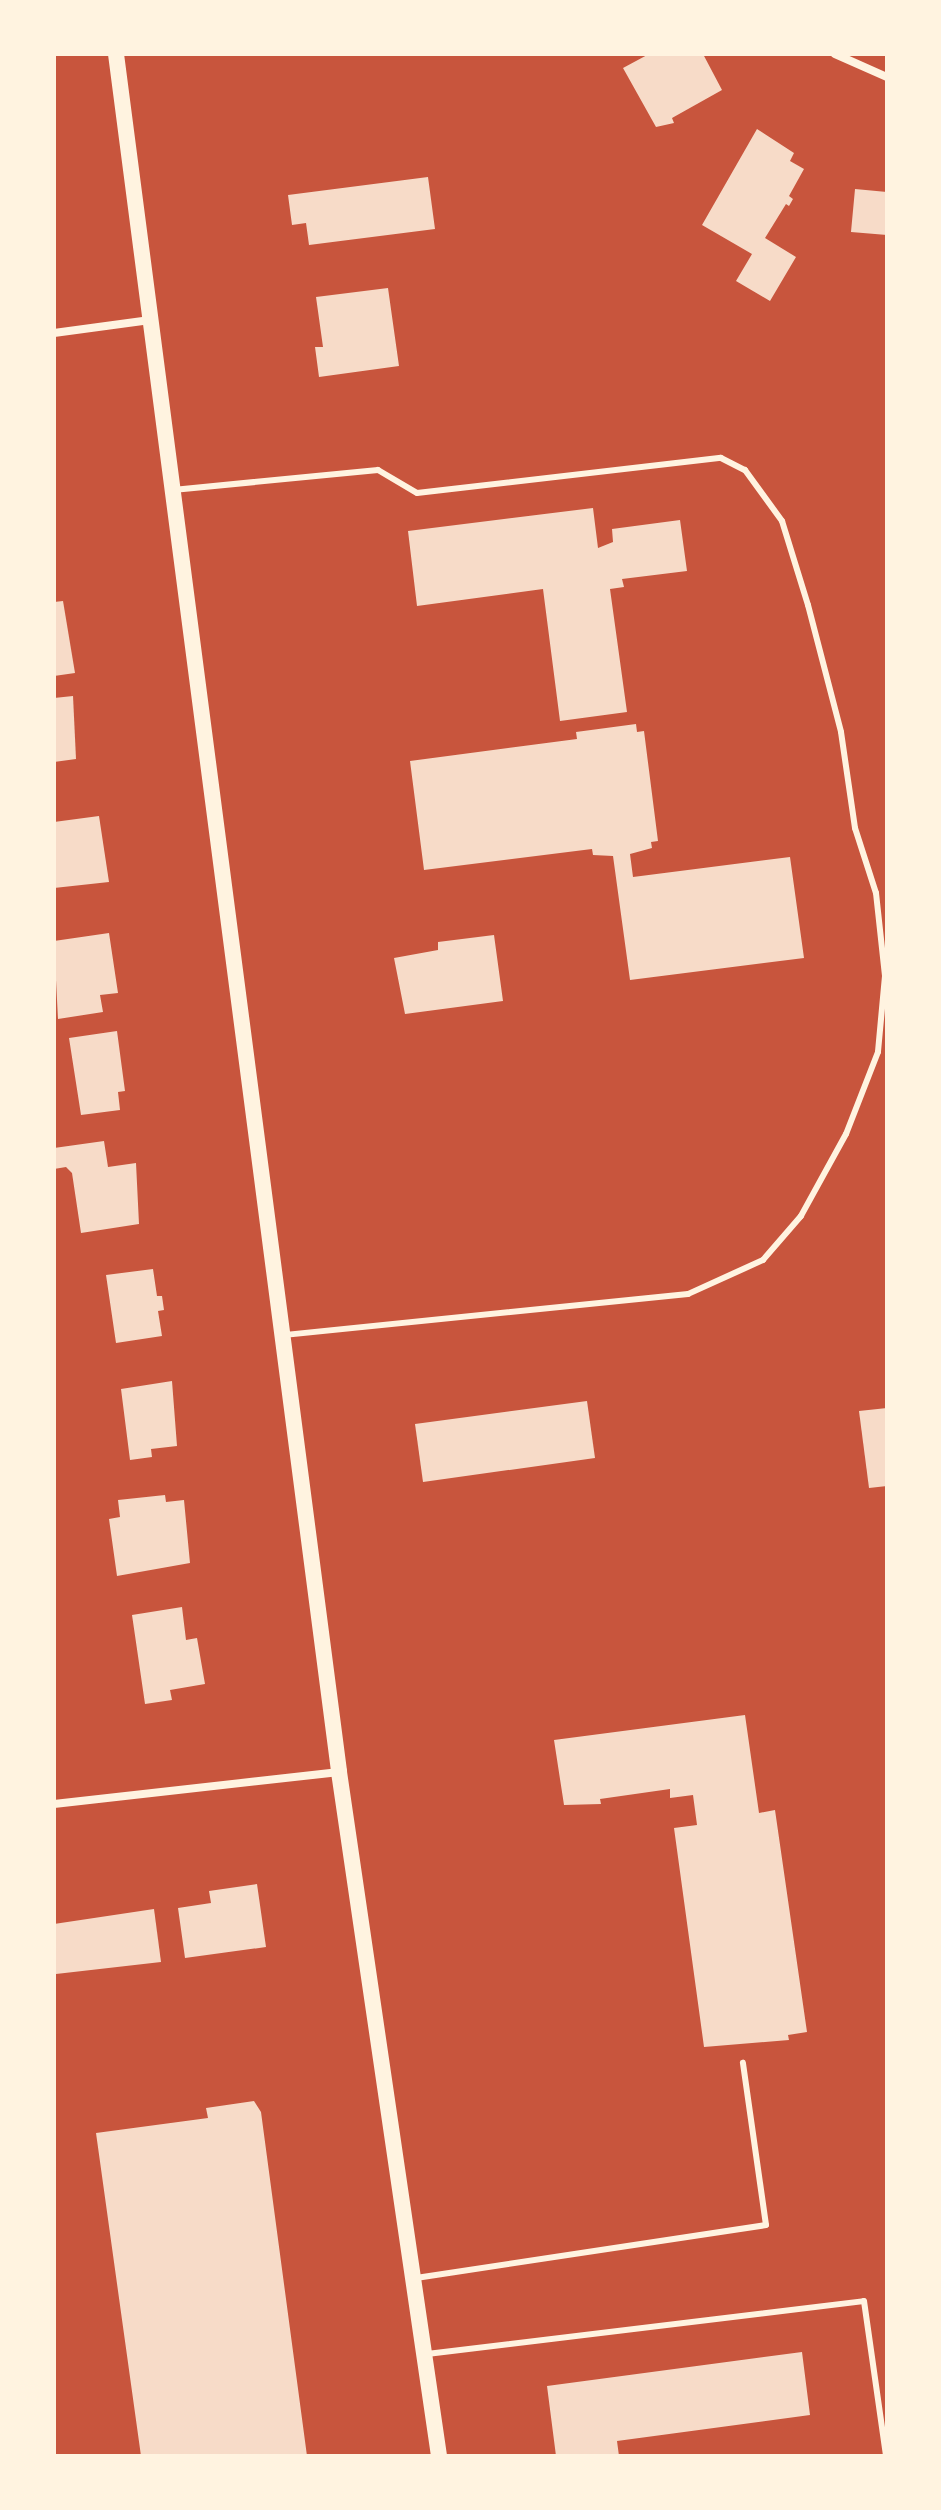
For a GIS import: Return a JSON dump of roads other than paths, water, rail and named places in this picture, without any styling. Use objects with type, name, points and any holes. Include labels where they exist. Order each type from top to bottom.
[{"type":"main road","points":[[116,54],[339,1772],[439,2456]]},
{"type":"street","points":[[835,54],[887,77]]},
{"type":"street","points":[[54,333],[151,319]]},
{"type":"street","points":[[54,1804],[339,1772]]},
{"type":"lane","points":[[173,490],[378,470],[417,493],[721,458],[745,470],[782,521],[808,605],[841,732],[855,828],[876,893],[885,976],[878,1052],[846,1134],[801,1216],[763,1260],[688,1294],[282,1335]]},
{"type":"lane","points":[[413,2278],[766,2225],[743,2063]]},
{"type":"lane","points":[[424,2354],[864,2301],[886,2456]]}]
